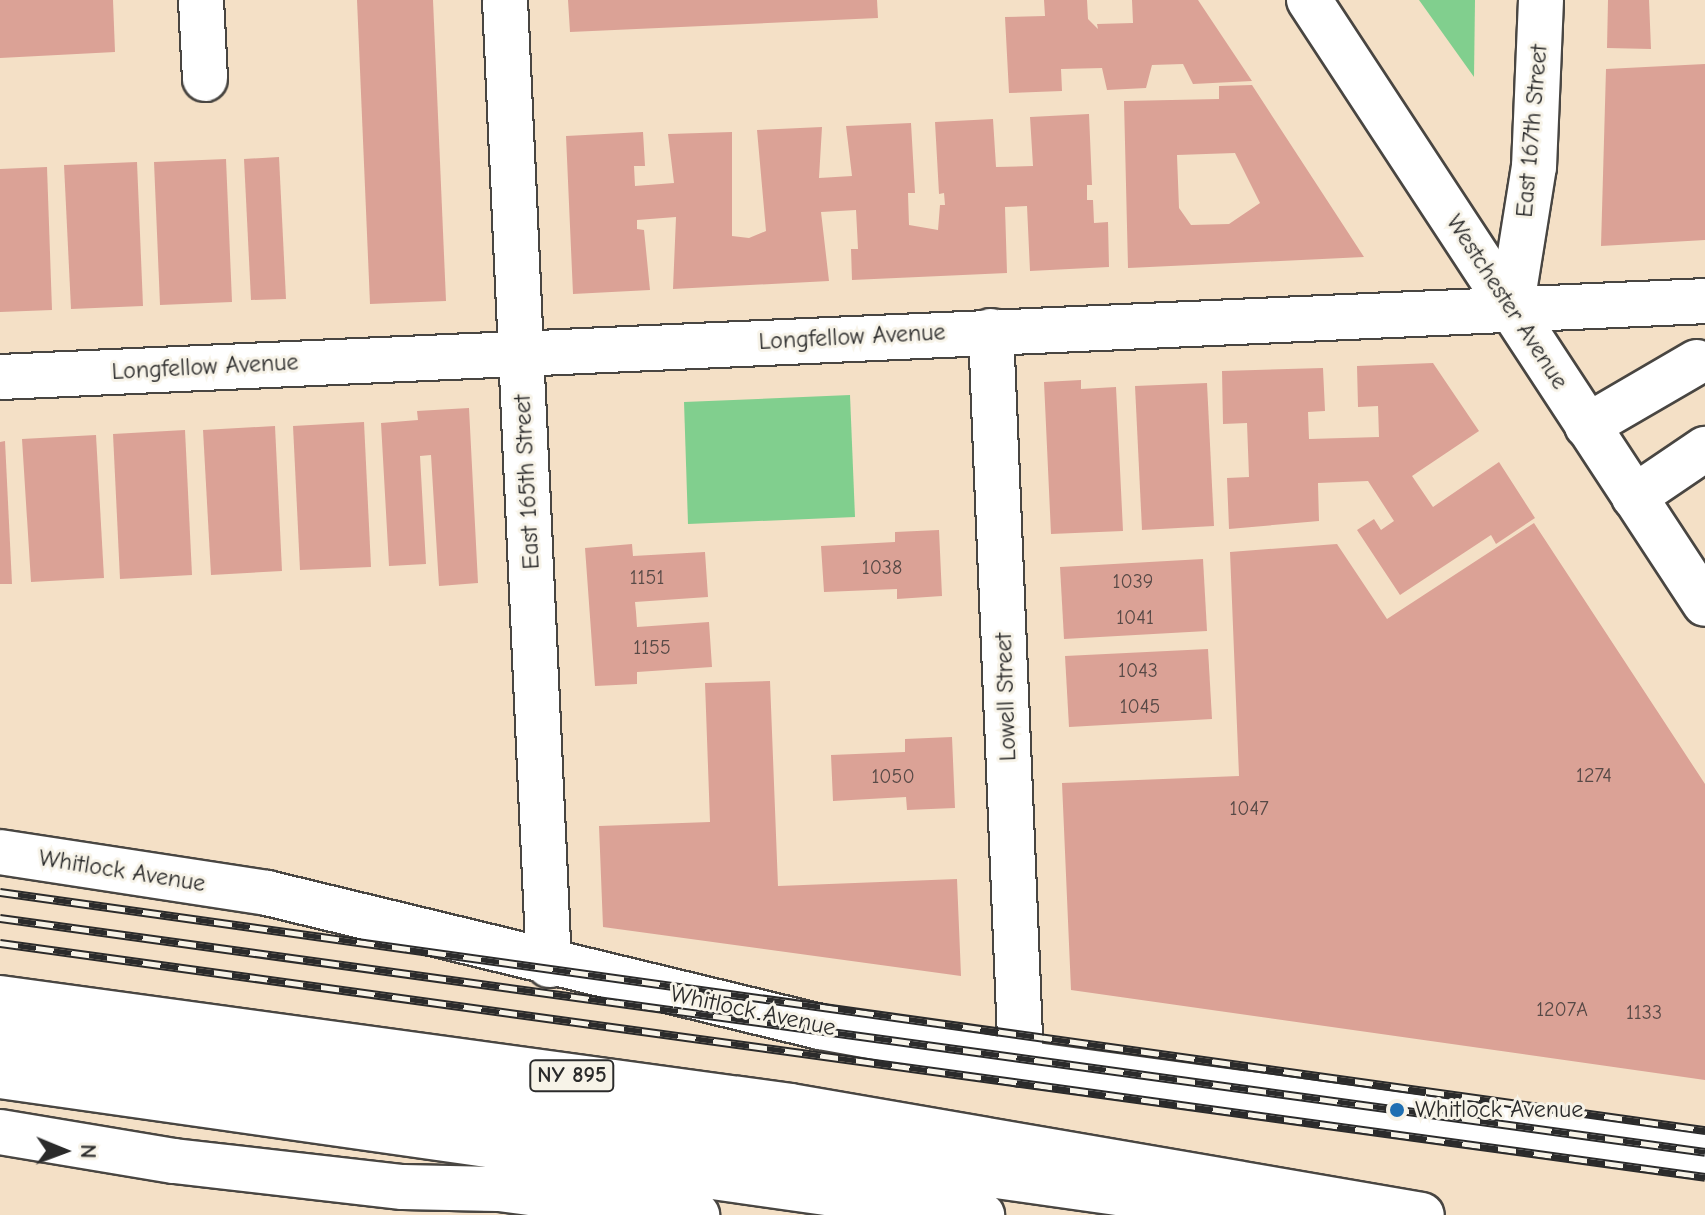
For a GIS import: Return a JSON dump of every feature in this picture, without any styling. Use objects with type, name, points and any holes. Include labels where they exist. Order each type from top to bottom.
[{"type":"main road","points":[[201,0],[205,79]]},
{"type":"main road","name":"East 165th Street","points":[[505,0],[549,965]]},
{"type":"main road","name":"Westchester Avenue","points":[[1309,0],[1634,497],[1700,587]]},
{"type":"main road","name":"East 167th Street","points":[[1511,310],[1534,167],[1541,0]]},
{"type":"main road","points":[[1587,426],[1701,369],[1684,339],[1695,301]]},
{"type":"main road","name":"Longfellow Avenue","points":[[0,377],[1695,301]]},
{"type":"main road","name":"Lowell Street","points":[[991,331],[1021,1063]]},
{"type":"main road","points":[[1634,497],[1705,449]]},
{"type":"main road","name":"Whitlock Avenue","points":[[0,852],[267,893],[427,929],[549,965],[779,1019],[1021,1063],[1705,1156]]},
{"type":"main road","name":"NY 895","points":[[0,998],[790,1106],[1422,1215]]},
{"type":"main road","points":[[11,1057],[982,1215]]},
{"type":"main road","points":[[11,1057],[1272,1215]]},
{"type":"main road","points":[[0,1132],[174,1161],[403,1187],[499,1189],[697,1215]]},
{"type":"main road","points":[[403,1187],[528,1215]]},
{"type":"green space","points":[[1419,0],[1475,0],[1474,77]]},
{"type":"green space","points":[[850,395],[855,517],[688,524],[684,402]]},
{"type":"building","points":[[0,0],[113,0],[115,52],[0,58]]},
{"type":"building","points":[[357,0],[433,0],[446,301],[370,304]]},
{"type":"building","points":[[568,0],[877,0],[878,18],[570,32]]},
{"type":"building","points":[[1044,0],[1087,0],[1088,19],[1098,29],[1097,24],[1133,23],[1132,0],[1198,0],[1252,81],[1193,84],[1183,64],[1152,65],[1146,88],[1107,90],[1102,68],[1061,69],[1062,91],[1009,93],[1005,17],[1045,16]]},
{"type":"building","points":[[1608,0],[1649,0],[1651,49],[1607,48]]},
{"type":"building","points":[[1705,64],[1705,240],[1601,246],[1606,69]]},
{"type":"building","points":[[1252,85],[1364,257],[1128,268],[1124,101],[1219,99],[1219,86]],"holes":[[[1235,153],[1260,203],[1229,224],[1191,225],[1179,208],[1177,155]]]},
{"type":"building","points":[[1089,114],[1092,185],[1087,185],[1087,200],[1093,200],[1094,223],[1108,222],[1109,267],[1030,271],[1027,206],[1005,207],[1007,273],[852,280],[851,249],[858,249],[856,210],[821,212],[829,281],[673,289],[676,217],[637,220],[637,229],[644,230],[650,290],[573,294],[566,136],[643,132],[645,166],[634,166],[635,186],[674,183],[668,134],[732,132],[732,236],[749,238],[766,231],[757,130],[822,127],[819,178],[852,176],[846,126],[911,123],[915,193],[908,193],[909,225],[938,230],[940,205],[945,205],[944,193],[939,194],[935,122],[993,119],[996,167],[1033,166],[1030,117]]},
{"type":"building","points":[[279,157],[286,299],[251,300],[244,159]]},
{"type":"building","points":[[226,159],[232,302],[160,305],[154,162]]},
{"type":"building","points":[[137,162],[143,306],[71,309],[64,165]]},
{"type":"building","points":[[47,167],[52,310],[0,312],[0,169]]},
{"type":"building","points":[[1433,363],[1479,431],[1412,476],[1433,507],[1499,462],[1535,518],[1496,544],[1491,535],[1400,595],[1357,530],[1374,519],[1381,530],[1394,521],[1368,481],[1318,483],[1319,521],[1229,529],[1227,478],[1249,477],[1247,423],[1223,424],[1222,371],[1323,368],[1325,411],[1308,412],[1309,439],[1379,437],[1378,406],[1358,407],[1357,366]]},
{"type":"building","points":[[1081,380],[1081,389],[1116,387],[1123,531],[1051,534],[1044,382]]},
{"type":"building","points":[[1207,383],[1214,526],[1142,530],[1135,386]]},
{"type":"building","points":[[469,408],[478,583],[439,586],[431,455],[420,456],[426,564],[389,566],[381,423],[418,420],[417,411]]},
{"type":"building","points":[[364,422],[371,567],[300,570],[293,426]]},
{"type":"building","points":[[275,426],[282,571],[211,575],[203,430]]},
{"type":"building","points":[[185,430],[192,575],[120,579],[113,434]]},
{"type":"building","points":[[96,435],[104,578],[31,582],[22,439]]},
{"type":"building","points":[[5,441],[12,584],[0,584],[0,442]]},
{"type":"building","points":[[1534,523],[1705,784],[1705,1080],[1071,990],[1062,783],[1239,776],[1230,552],[1337,544],[1387,619]]},
{"type":"building","points":[[939,530],[942,596],[897,599],[897,589],[824,592],[821,546],[895,542],[895,532]]},
{"type":"building","points":[[632,544],[633,556],[705,552],[708,597],[635,602],[637,627],[709,622],[712,667],[637,672],[637,684],[595,686],[585,548]]},
{"type":"building","points":[[1203,559],[1207,631],[1064,639],[1060,567]]},
{"type":"building","points":[[1208,649],[1212,719],[1069,727],[1065,656]]},
{"type":"building","points":[[770,681],[778,886],[957,879],[961,976],[603,927],[599,826],[710,822],[705,683]]},
{"type":"building","points":[[952,737],[955,808],[907,810],[906,797],[833,801],[831,755],[905,752],[905,739]]},
{"type":"railway","points":[[0,892],[1705,1130]]},
{"type":"railway","points":[[0,918],[1705,1152]]},
{"type":"railway","points":[[0,943],[1705,1177]]},
{"type":"place","name":"Whitlock Avenue","points":[[1397,1110]]}]
